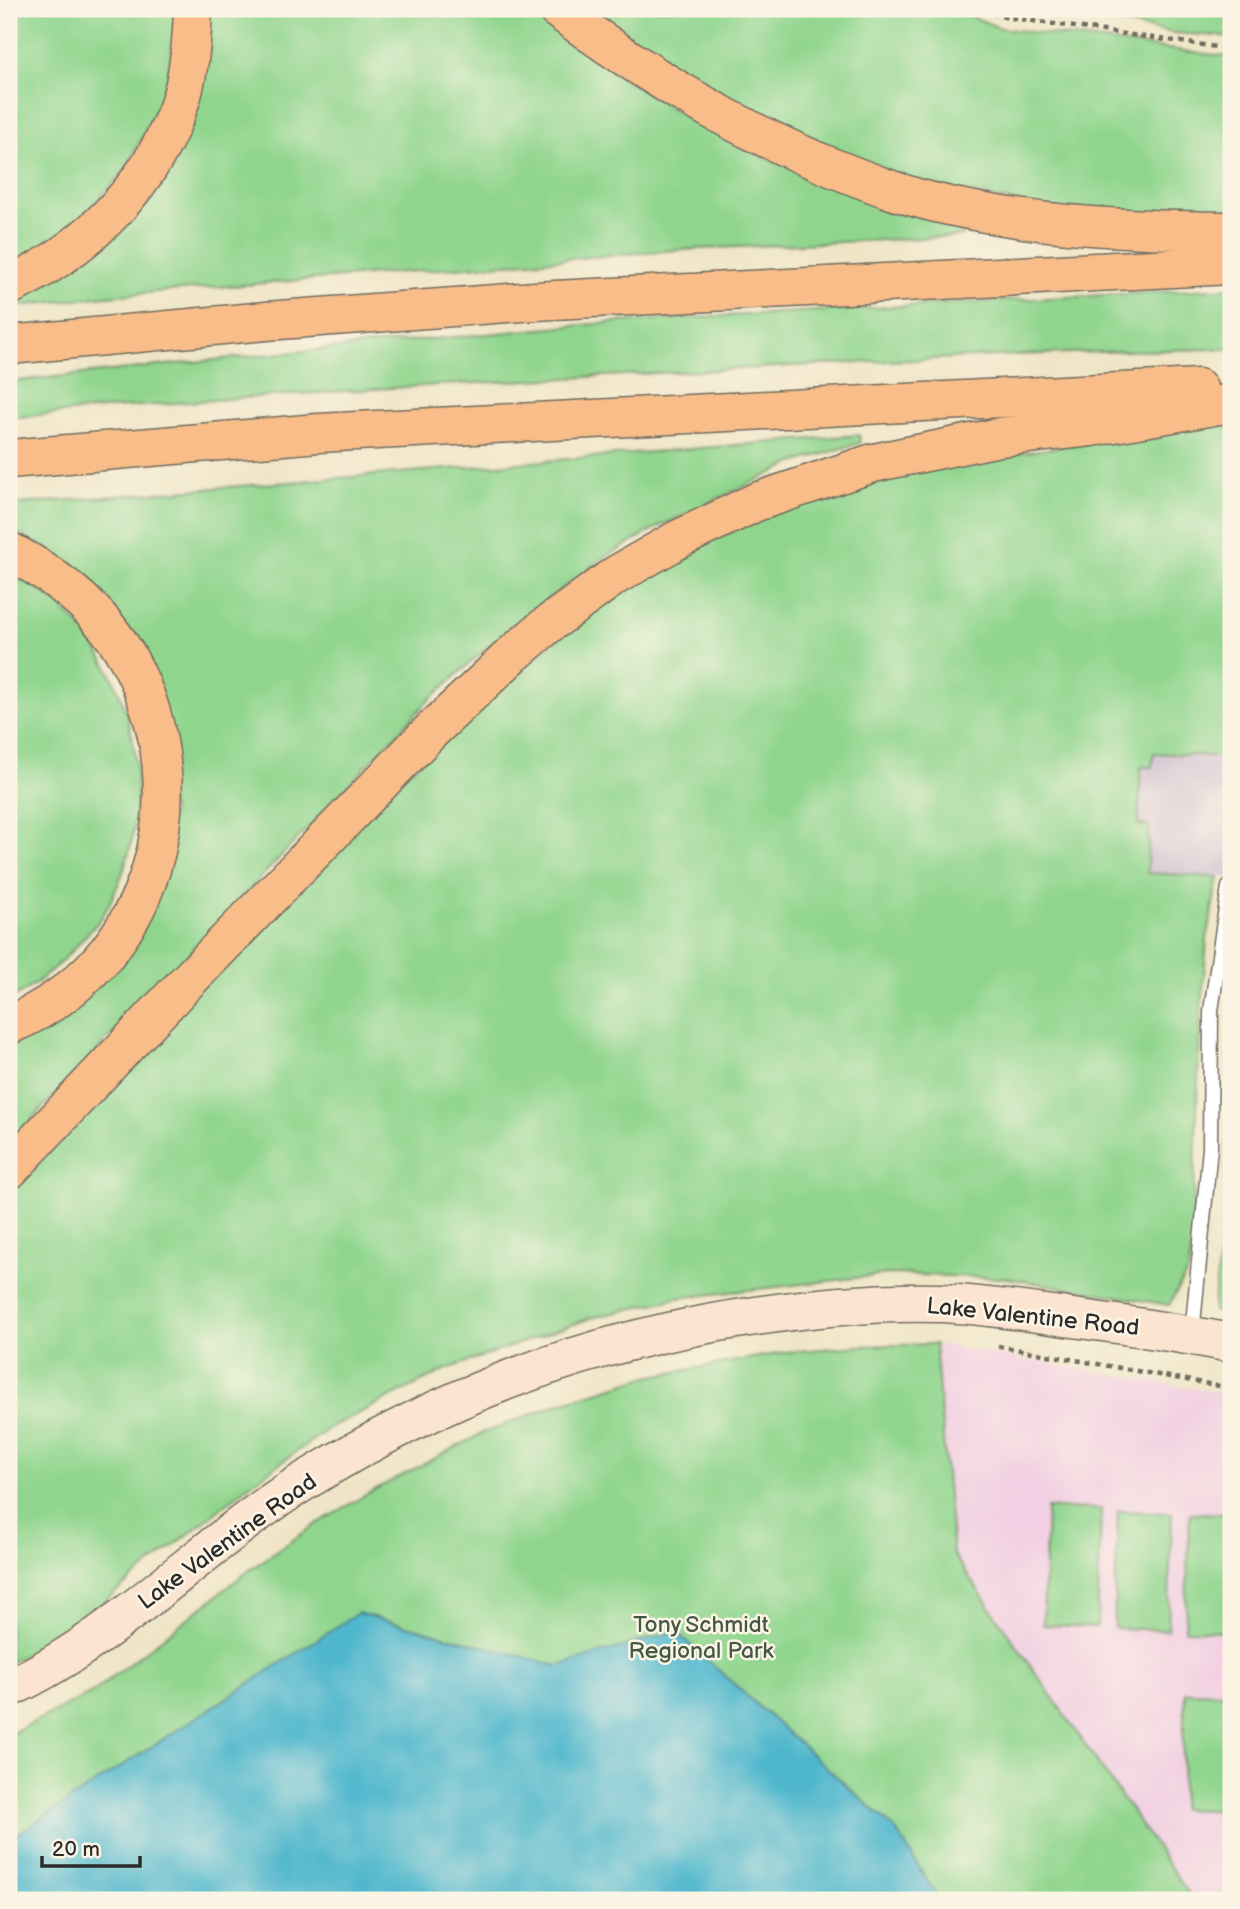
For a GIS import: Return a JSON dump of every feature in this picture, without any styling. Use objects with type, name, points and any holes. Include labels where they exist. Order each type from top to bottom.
[{"type":"highway","points":[[9,286],[85,240],[135,186],[173,122],[182,96],[193,9]]},
{"type":"highway","points":[[557,9],[667,85],[731,122],[812,160],[897,192],[981,213],[1037,221],[1130,230],[1231,231]]},
{"type":"highway","points":[[9,345],[266,321],[535,301],[1231,265]]},
{"type":"highway","points":[[9,459],[318,433],[1231,386]]},
{"type":"highway","points":[[9,1170],[178,991],[430,732],[546,626],[616,575],[677,540],[756,502],[873,463],[1000,437],[1091,427],[1231,403]]},
{"type":"highway","points":[[9,551],[55,580],[85,604],[109,630],[129,659],[157,729],[163,766],[164,801],[154,864],[127,923],[85,976],[52,1002],[9,1025]]},
{"type":"street","name":"Lake Valentine Road","points":[[9,1688],[33,1677],[82,1647],[252,1517],[300,1483],[342,1458],[391,1430],[451,1402],[577,1355],[688,1326],[808,1308],[877,1303],[942,1303],[1002,1308],[1231,1343]]},
{"type":"lane","points":[[1192,1335],[1210,1148],[1211,1011],[1229,887]]},
{"type":"path","points":[[983,9],[1003,17],[1231,48]]},
{"type":"path","points":[[995,1346],[1231,1388]]},
{"type":"shaded area","points":[[1154,753],[1231,757],[1231,877],[1147,873],[1149,826],[1138,825],[1141,767]]},
{"type":"shaded area","points":[[935,1344],[1231,1395],[1231,1900],[1193,1900],[953,1554]]},
{"type":"green space","points":[[9,9],[177,9],[168,77],[156,109],[124,172],[78,221],[9,268]]},
{"type":"green space","points":[[209,9],[529,9],[621,76],[691,121],[767,159],[962,225],[963,236],[677,250],[106,296],[20,306],[19,298],[99,245]]},
{"type":"green space","points":[[580,9],[953,9],[1000,28],[1231,57],[1231,219],[1057,210],[896,178],[695,87]]},
{"type":"green space","points":[[1042,9],[1231,9],[1231,37],[1174,33]]},
{"type":"green space","points":[[1231,288],[1231,349],[964,357],[524,380],[266,396],[9,418],[9,382],[232,358],[615,322]]},
{"type":"green space","points":[[1231,422],[1231,757],[1154,753],[1152,767],[1141,767],[1138,825],[1149,826],[1147,873],[1218,877],[1207,939],[1200,1024],[1192,1248],[1188,1271],[1169,1305],[1007,1278],[890,1274],[678,1298],[591,1318],[447,1369],[331,1427],[251,1484],[70,1629],[9,1663],[9,1186],[353,823],[624,578],[855,477]]},
{"type":"green space","points":[[859,435],[860,443],[793,463],[658,527],[597,562],[509,628],[429,700],[9,1143],[9,1040],[46,1020],[173,813],[94,587],[49,550],[9,528],[9,505]]},
{"type":"green space","points":[[9,570],[61,607],[86,634],[106,666],[122,700],[132,735],[136,808],[130,845],[119,881],[103,915],[55,967],[28,989],[9,999]]},
{"type":"green space","points":[[1231,967],[1231,1314],[1213,1311],[1225,1201]]},
{"type":"green space","name":"Tony Schmidt Regional Park","points":[[935,1344],[953,1554],[1193,1900],[9,1900],[9,1734],[92,1693],[251,1569],[313,1526],[372,1491],[483,1433],[561,1403],[642,1378],[786,1352]]},
{"type":"green space","points":[[1047,1508],[1101,1509],[1097,1627],[1043,1625]]},
{"type":"green space","points":[[1118,1511],[1172,1513],[1168,1630],[1114,1628]]},
{"type":"green space","points":[[1190,1513],[1231,1514],[1231,1631],[1185,1630]]},
{"type":"green space","points":[[1185,1692],[1231,1693],[1231,1811],[1181,1809]]},
{"type":"water","points":[[358,1613],[558,1666],[675,1631],[896,1830],[939,1900],[9,1900],[9,1839]]}]
